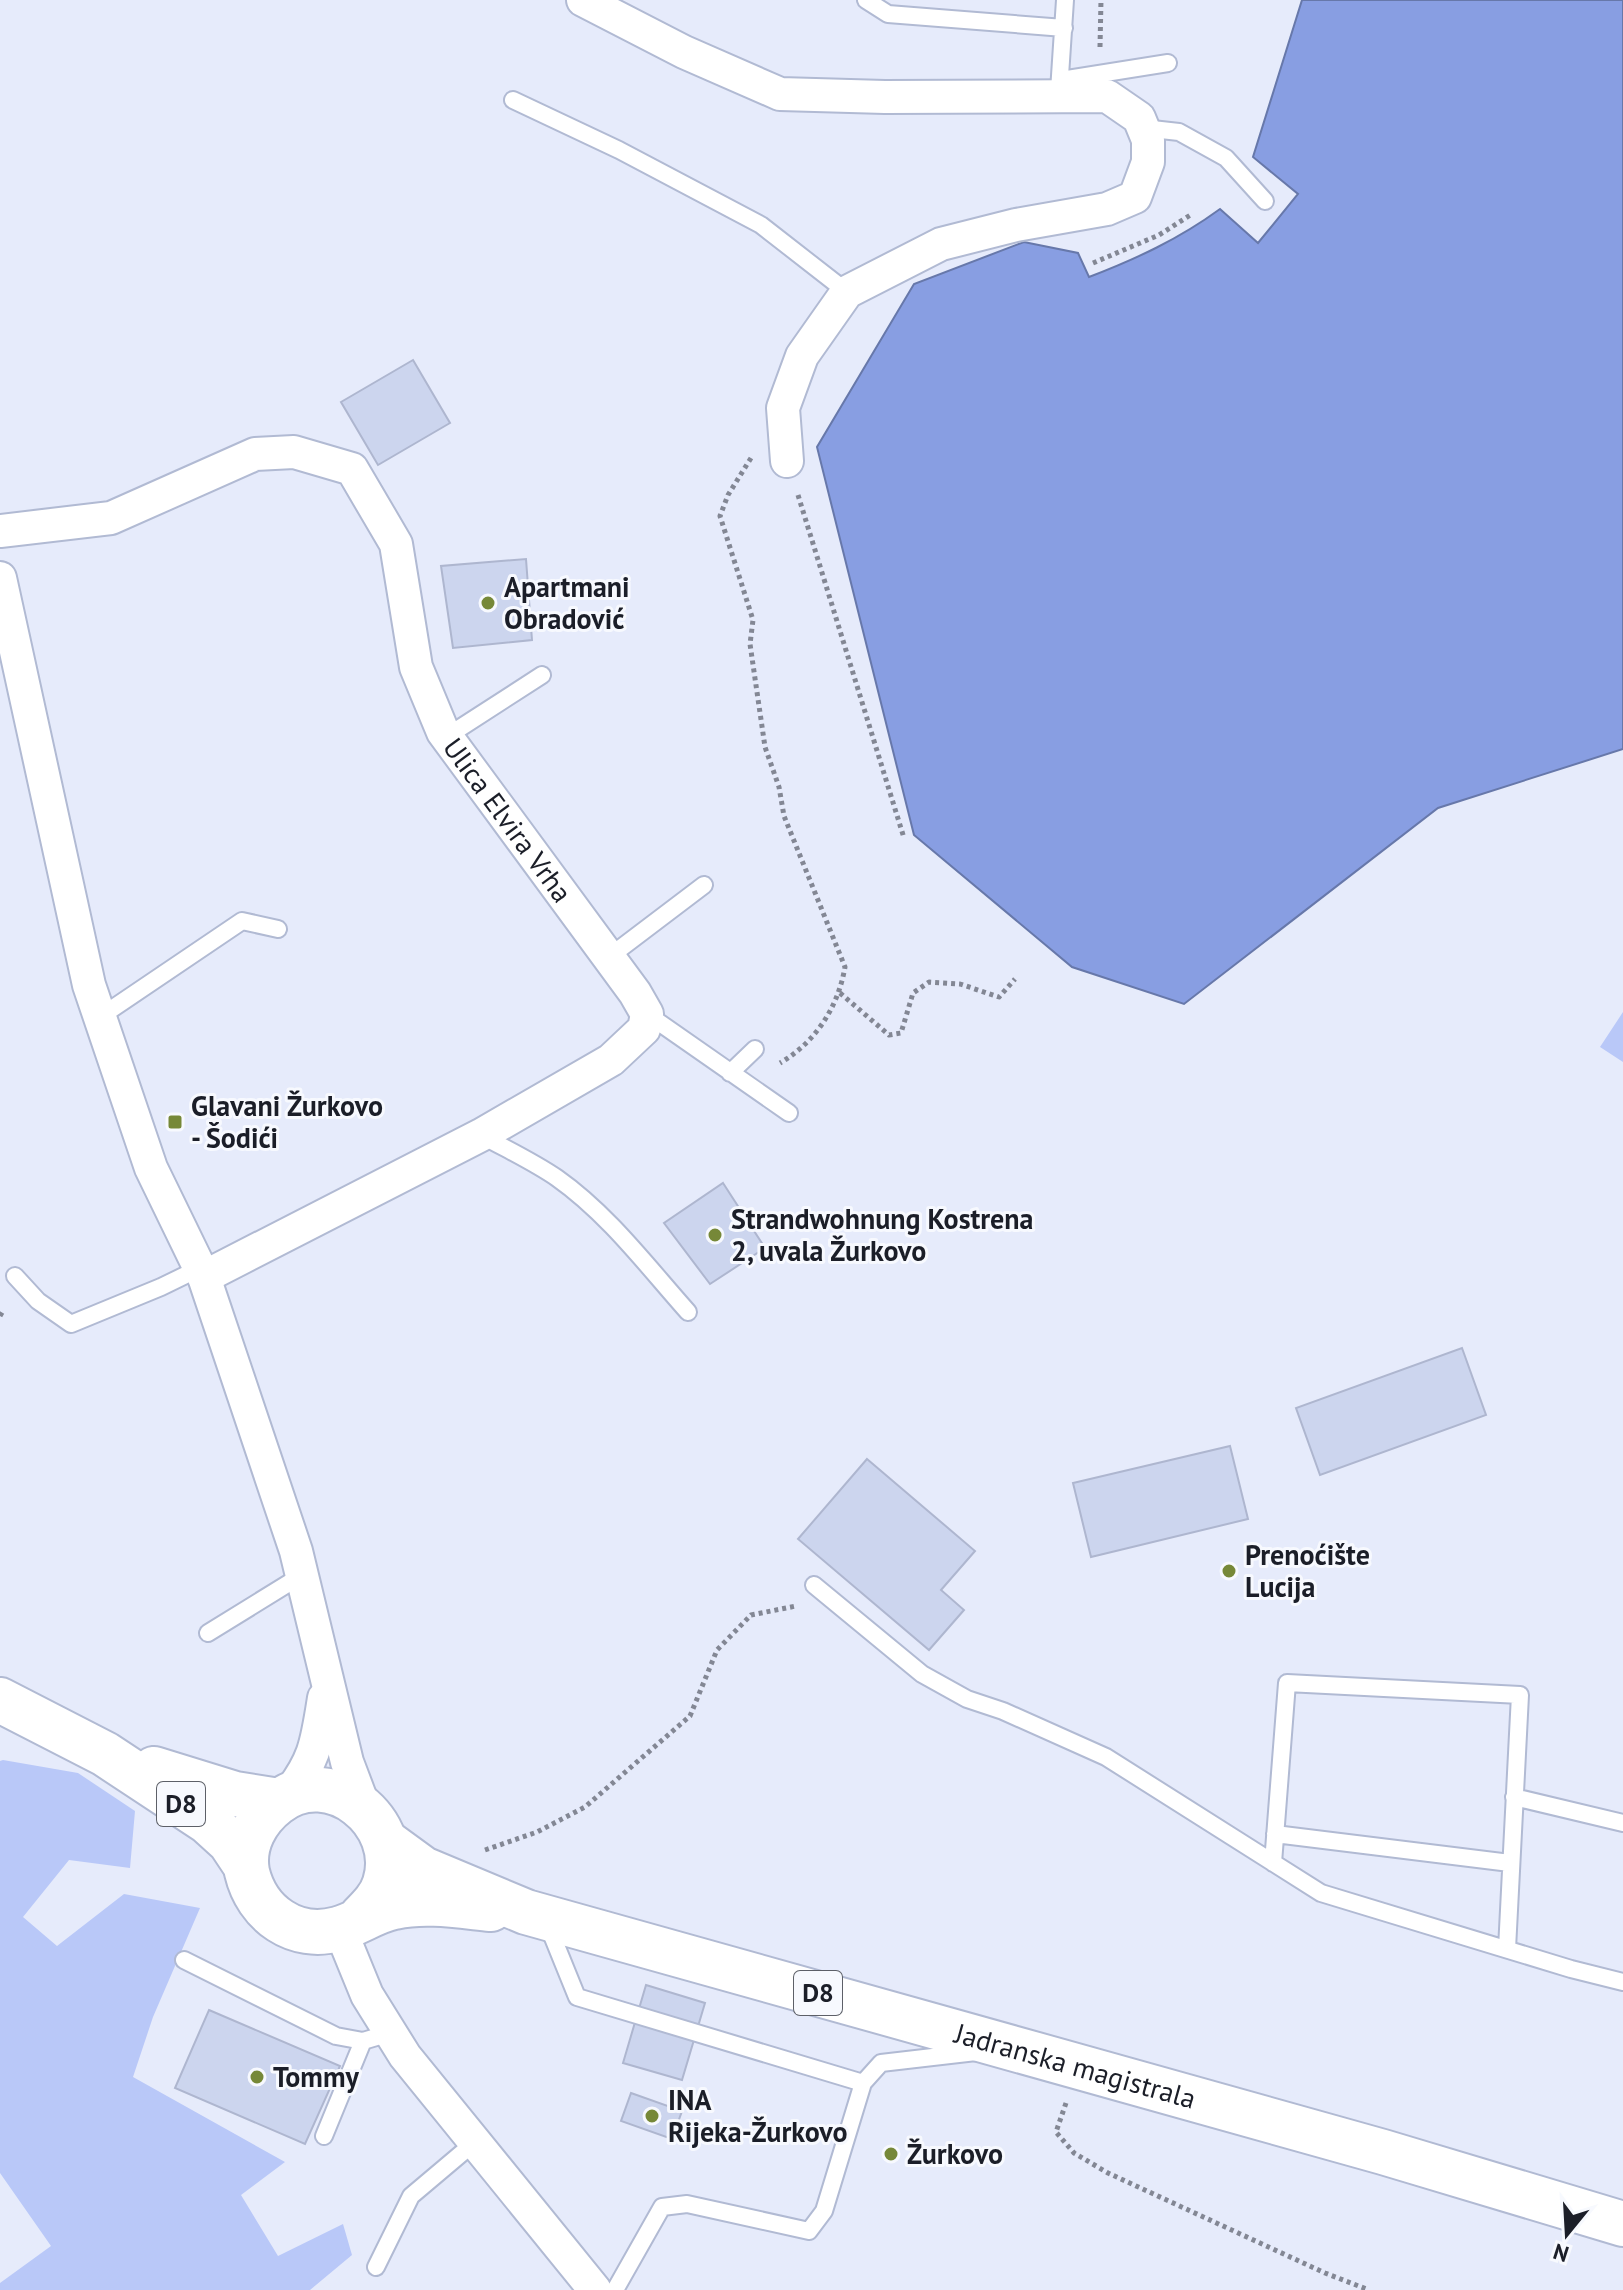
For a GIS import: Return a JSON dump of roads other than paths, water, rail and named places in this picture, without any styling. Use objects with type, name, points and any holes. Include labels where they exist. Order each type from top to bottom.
[{"type":"main road","name":"Jadranska magistrala","points":[[0,1700],[105,1754],[208,1822],[230,1842],[246,1866],[251,1887],[262,1906],[278,1921],[298,1930],[319,1932],[395,1906],[443,1905],[536,1914]]},
{"type":"main road","name":"Jadranska magistrala","points":[[105,1754],[235,1794],[282,1799],[306,1791],[326,1791],[346,1796],[423,1869],[536,1914],[1368,2147],[1623,2224]]},
{"type":"main road","points":[[246,1866],[253,1829],[264,1813],[282,1799]]},
{"type":"main road","points":[[351,1923],[375,1902],[385,1883],[388,1863],[375,1825]]},
{"type":"street","points":[[583,0],[684,52],[780,94],[1060,88],[1107,96],[1139,118],[1148,140],[1148,162],[1135,197],[1107,209],[1016,225],[941,244],[847,292],[802,356],[783,408],[787,461]]},
{"type":"street","name":"Ulica Elvira Vrha","points":[[0,531],[111,518],[255,454],[294,452],[352,469],[396,544],[416,667],[446,737],[609,957],[647,1014]]},
{"type":"street","points":[[0,578],[89,985],[151,1168],[202,1272],[302,1575],[347,1762],[375,1825]]},
{"type":"street","points":[[202,1272],[481,1135],[611,1060],[644,1029],[647,1014]]},
{"type":"street","points":[[282,1799],[305,1773],[317,1745],[326,1679]]},
{"type":"street","points":[[351,1923],[377,2037],[405,2056],[595,2290]]},
{"type":"lane","points":[[866,0],[888,14],[1064,28]]},
{"type":"lane","points":[[1065,0],[1060,88],[1168,63]]},
{"type":"lane","points":[[513,100],[619,150],[761,225],[847,292]]},
{"type":"lane","points":[[1143,128],[1179,132],[1226,158],[1265,201]]},
{"type":"lane","points":[[446,737],[542,675]]},
{"type":"lane","points":[[609,957],[704,885]]},
{"type":"lane","points":[[100,1017],[242,921],[278,929]]},
{"type":"lane","points":[[647,1014],[789,1113]]},
{"type":"lane","points":[[730,1073],[755,1049]]},
{"type":"lane","points":[[481,1135],[556,1178],[580,1197],[612,1226],[688,1312]]},
{"type":"lane","points":[[15,1276],[38,1301],[71,1324],[202,1272]]},
{"type":"lane","points":[[208,1633],[302,1575]]},
{"type":"lane","points":[[814,1585],[922,1674],[967,1699],[1003,1711],[1106,1757],[1321,1893],[1623,1982]]},
{"type":"lane","points":[[1273,1863],[1287,1683],[1520,1695],[1507,1949]]},
{"type":"lane","points":[[1514,1797],[1623,1823]]},
{"type":"lane","points":[[1275,1834],[1510,1863]]},
{"type":"lane","points":[[536,1914],[577,1997],[863,2083]]},
{"type":"lane","points":[[184,1960],[336,2036],[377,2037],[324,2136]]},
{"type":"lane","points":[[615,2290],[662,2207],[687,2204],[809,2231],[824,2211],[863,2083],[881,2063],[1013,2048]]},
{"type":"lane","points":[[376,2267],[411,2196],[475,2142]]},
{"type":"place","name":"Apartmani Obradović","points":[[488,603]]},
{"type":"place","name":"Glavani Žurkovo - Šodići","points":[[175,1122]]},
{"type":"place","name":"Strandwohnung Kostrena 2, uvala Žurkovo","points":[[715,1235]]},
{"type":"place","name":"Prenoćište Lucija","points":[[1229,1571]]},
{"type":"place","name":"Tommy","points":[[257,2077]]},
{"type":"place","name":"INA Rijeka-Žurkovo","points":[[652,2116]]},
{"type":"place","name":"Žurkovo","points":[[891,2154]]}]
